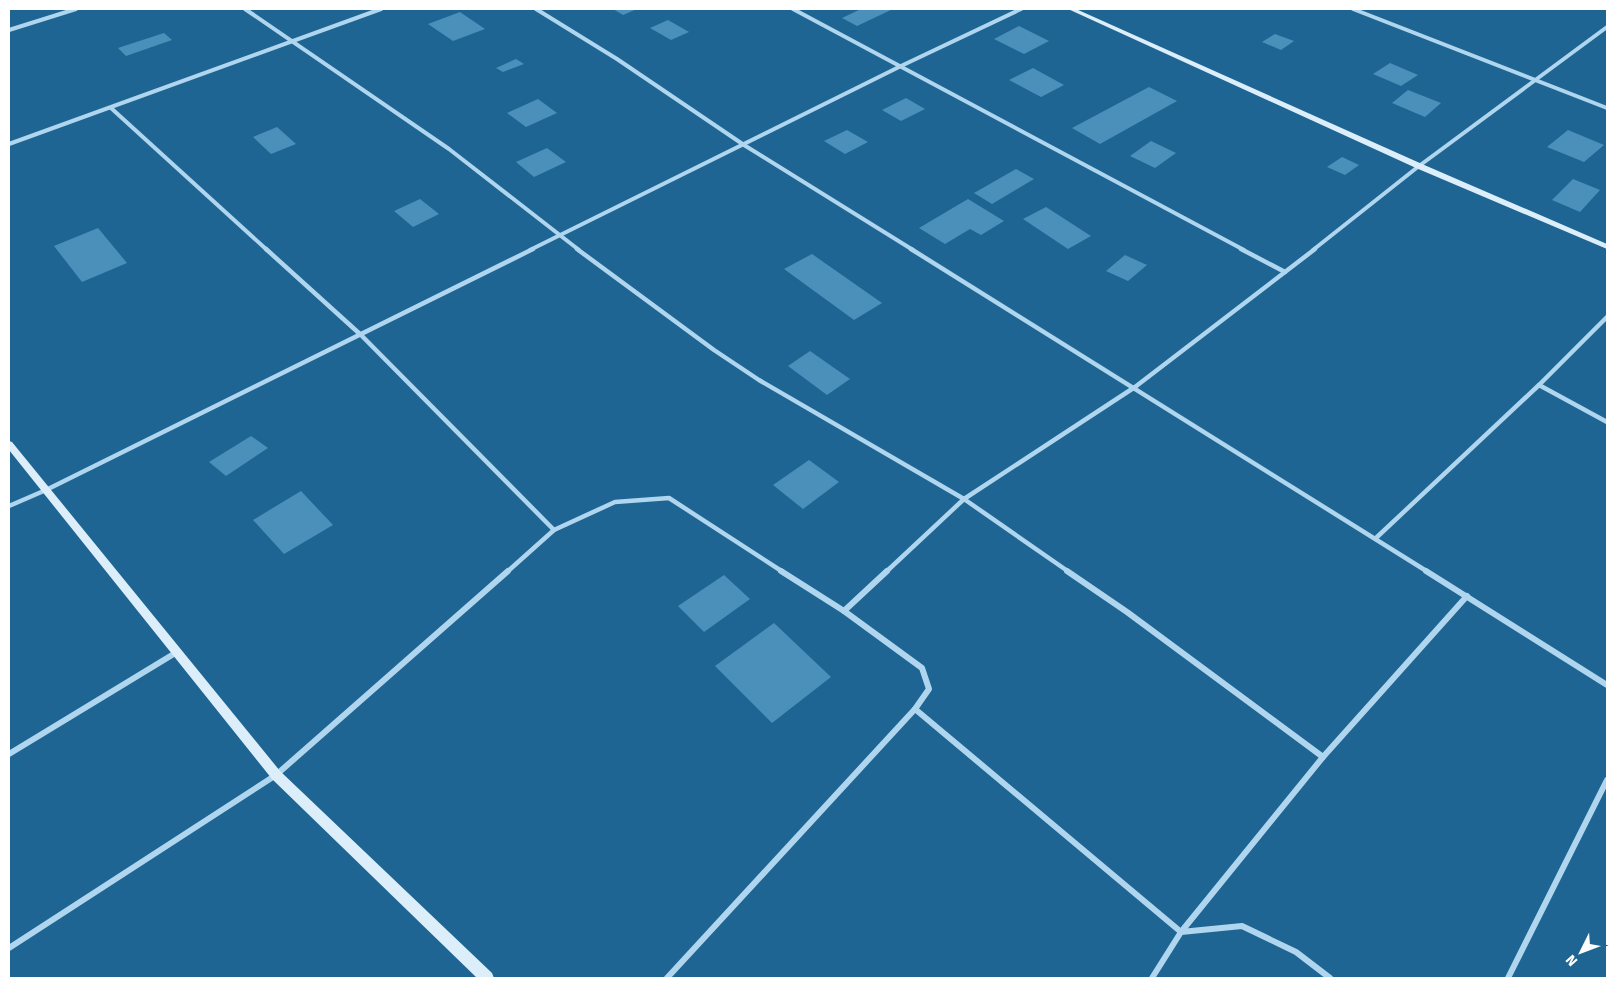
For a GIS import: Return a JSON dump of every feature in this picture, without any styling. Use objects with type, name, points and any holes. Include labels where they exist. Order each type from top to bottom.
[{"type":"street","points":[[9,30],[76,9]]},
{"type":"street","points":[[245,9],[449,149],[560,236],[714,350],[752,375],[964,499],[1126,612],[1323,757]]},
{"type":"street","points":[[9,144],[381,9]]},
{"type":"street","points":[[536,9],[617,59],[744,145],[1135,387],[1607,685]]},
{"type":"street","points":[[793,9],[1285,272]]},
{"type":"street","points":[[9,506],[46,490],[901,66],[1020,9]]},
{"type":"street","points":[[1070,9],[1419,166],[1607,248]]},
{"type":"street","points":[[1353,9],[1607,108]]},
{"type":"street","points":[[844,610],[964,499],[1135,387],[1419,166],[1607,26]]},
{"type":"street","points":[[111,108],[361,335],[554,530]]},
{"type":"street","points":[[1376,538],[1539,385],[1607,317]]},
{"type":"street","points":[[1539,385],[1607,422]]},
{"type":"street","points":[[9,444],[276,775],[486,978]]},
{"type":"street","points":[[9,948],[276,775],[554,530],[615,502],[669,498],[844,610],[922,668],[929,689],[915,709],[667,978]]},
{"type":"street","points":[[1152,978],[1181,932],[1323,757],[1467,596]]},
{"type":"street","points":[[9,754],[177,652]]},
{"type":"street","points":[[915,709],[1181,932],[1242,926],[1296,952],[1330,978]]},
{"type":"street","points":[[1508,978],[1607,780]]},
{"type":"building","points":[[613,9],[637,9],[623,15]]},
{"type":"building","points":[[861,9],[893,9],[857,26],[842,18]]},
{"type":"building","points":[[460,12],[485,29],[453,41],[428,24]]},
{"type":"building","points":[[668,20],[689,32],[671,40],[650,28]]},
{"type":"building","points":[[1019,26],[1049,41],[1024,54],[994,39]]},
{"type":"building","points":[[164,33],[172,40],[126,56],[118,48]]},
{"type":"building","points":[[1275,34],[1294,41],[1281,50],[1262,42]]},
{"type":"building","points":[[516,59],[524,64],[503,72],[496,68]]},
{"type":"building","points":[[1390,63],[1418,75],[1401,86],[1373,74]]},
{"type":"building","points":[[1033,68],[1064,85],[1041,97],[1009,80]]},
{"type":"building","points":[[1149,87],[1177,101],[1100,144],[1072,128]]},
{"type":"building","points":[[1408,90],[1441,103],[1425,117],[1392,103]]},
{"type":"building","points":[[906,98],[925,109],[901,121],[882,110]]},
{"type":"building","points":[[538,99],[557,113],[526,127],[507,113]]},
{"type":"building","points":[[277,127],[296,144],[271,154],[253,137]]},
{"type":"building","points":[[847,130],[868,142],[845,154],[824,141]]},
{"type":"building","points":[[1568,130],[1604,145],[1584,162],[1547,147]]},
{"type":"building","points":[[1151,141],[1176,153],[1155,168],[1130,156]]},
{"type":"building","points":[[547,148],[566,162],[534,177],[516,162]]},
{"type":"building","points":[[1342,157],[1359,165],[1345,175],[1327,167]]},
{"type":"building","points":[[1016,169],[1034,179],[992,204],[974,193]]},
{"type":"building","points":[[1573,179],[1600,190],[1580,212],[1552,200]]},
{"type":"building","points":[[420,199],[439,214],[413,227],[394,211]]},
{"type":"building","points":[[968,199],[1004,221],[981,235],[970,229],[945,244],[919,228]]},
{"type":"building","points":[[1046,207],[1091,236],[1068,249],[1023,219]]},
{"type":"building","points":[[98,228],[127,263],[82,282],[54,246]]},
{"type":"building","points":[[812,254],[882,303],[854,320],[784,269]]},
{"type":"building","points":[[1125,255],[1147,265],[1128,281],[1106,271]]},
{"type":"building","points":[[810,351],[850,379],[827,395],[788,366]]},
{"type":"building","points":[[251,436],[268,448],[226,476],[209,462]]},
{"type":"building","points":[[809,460],[839,482],[803,509],[773,485]]},
{"type":"building","points":[[301,491],[333,525],[284,554],[253,520]]},
{"type":"building","points":[[724,575],[750,599],[704,632],[678,606]]},
{"type":"building","points":[[774,623],[831,677],[772,723],[715,666]]}]
